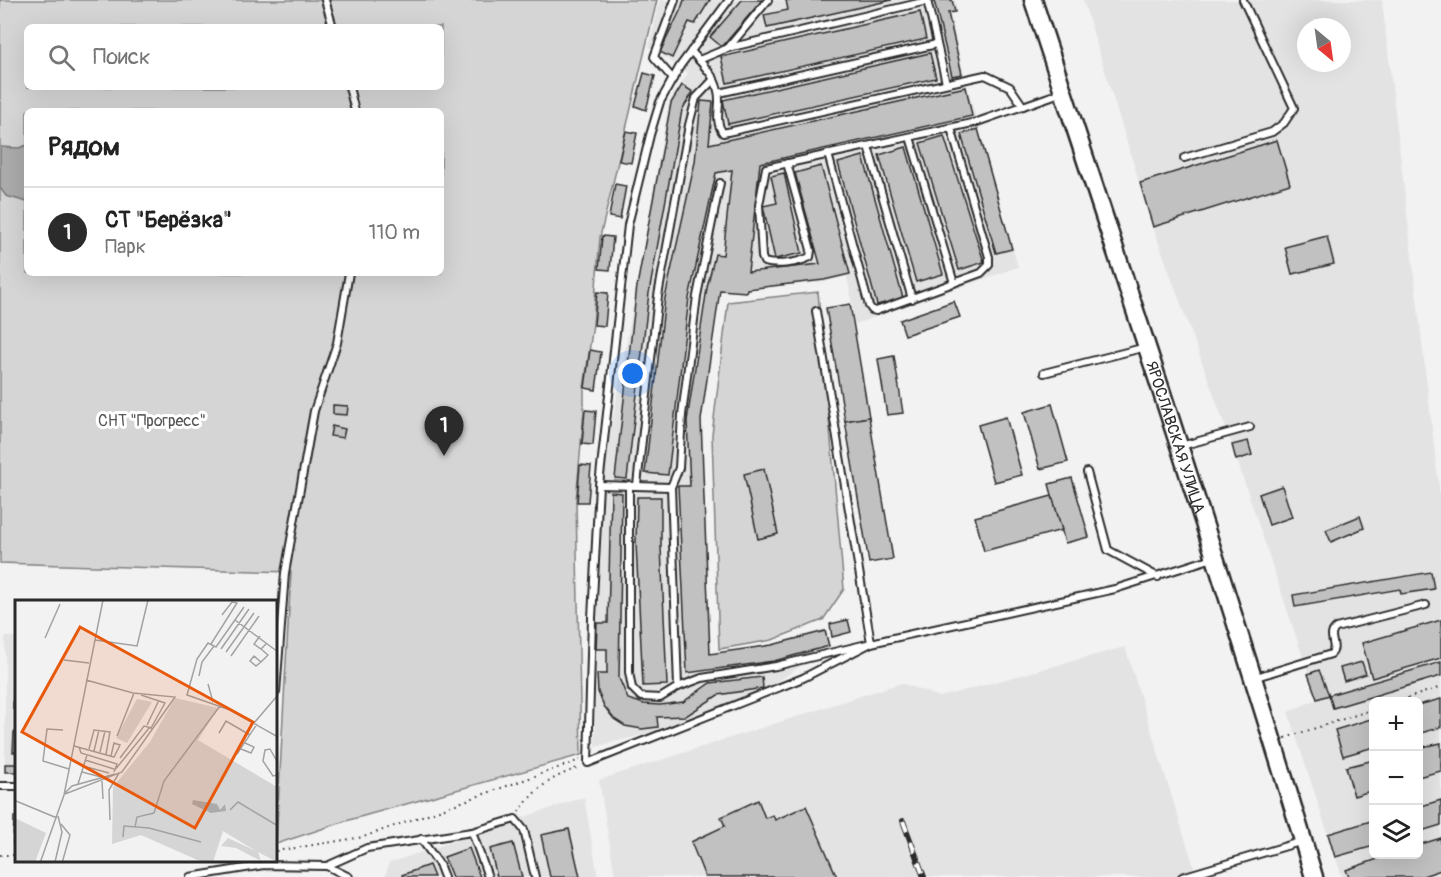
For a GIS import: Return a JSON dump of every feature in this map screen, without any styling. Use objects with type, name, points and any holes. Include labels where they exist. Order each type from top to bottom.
[{"type":"main road","name":"ЯРОСЛАВСКАЯ УЛИЦА","points":[[1033,0],[1147,346],[1314,877]]},
{"type":"lane","points":[[326,0],[332,24]]},
{"type":"lane","points":[[673,79],[654,57],[675,0]]},
{"type":"lane","points":[[729,0],[673,79],[660,102],[628,225],[599,485],[591,618],[588,760],[803,678],[871,644]]},
{"type":"lane","points":[[728,48],[768,0]]},
{"type":"lane","points":[[1184,158],[1272,132],[1284,123],[1294,108],[1243,0]]},
{"type":"lane","points":[[699,60],[728,48],[927,1],[946,83]]},
{"type":"lane","points":[[719,93],[937,44]]},
{"type":"lane","points":[[692,51],[714,79],[719,93],[718,121],[723,133],[985,75],[1010,87],[1023,106]]},
{"type":"lane","points":[[637,485],[658,296],[689,125],[696,98],[714,79]]},
{"type":"lane","points":[[350,90],[355,108]]},
{"type":"lane","points":[[787,163],[811,250],[810,257],[772,265],[764,262],[762,257],[759,205],[766,168],[787,163],[828,154],[977,122],[1063,92]]},
{"type":"lane","points":[[828,154],[869,306],[876,311],[981,273],[988,265],[989,256],[951,128]]},
{"type":"lane","points":[[910,137],[954,283]]},
{"type":"lane","points":[[868,146],[912,299]]},
{"type":"lane","points":[[678,687],[671,487],[679,468],[682,416],[698,296],[720,183]]},
{"type":"lane","points":[[278,666],[285,573],[314,411],[337,343],[348,276]]},
{"type":"lane","points":[[816,311],[871,644]]},
{"type":"lane","points":[[1044,373],[1147,346]]},
{"type":"lane","points":[[1179,447],[1250,428]]},
{"type":"lane","points":[[1087,472],[1108,550],[1158,577]]},
{"type":"lane","points":[[599,485],[671,487]]},
{"type":"lane","points":[[629,485],[629,672],[632,688],[641,697],[660,698],[678,687],[702,678],[776,666],[1013,613],[1158,577],[1214,558]]},
{"type":"lane","points":[[1253,678],[1331,654],[1334,647],[1331,635],[1336,628],[1426,605]]},
{"type":"lane","points":[[327,866],[368,848],[472,832],[515,819],[524,830],[535,877]]},
{"type":"lane","points":[[472,832],[488,877]]},
{"type":"lane","points":[[421,839],[439,864],[444,877]]},
{"type":"lane","points":[[1182,877],[1304,841]]},
{"type":"lane","points":[[190,877],[264,863],[327,866],[349,877]]},
{"type":"path","points":[[1411,697],[1441,687]]},
{"type":"path","points":[[1273,742],[1369,711]]},
{"type":"path","points":[[515,819],[532,793],[558,775],[588,760]]},
{"type":"path","points":[[278,851],[363,837],[588,760]]},
{"type":"shaded area","points":[[660,0],[955,0],[957,12],[950,15],[967,86],[1018,267],[855,324],[847,276],[824,282],[748,289],[747,293],[720,291],[701,420],[711,652],[772,644],[826,629],[830,646],[764,691],[657,731],[595,747],[596,622],[601,486],[669,102],[688,73],[649,47]]},
{"type":"shaded area","points":[[1083,0],[1382,0],[1441,505],[1441,877],[1342,877],[1288,712],[1317,699],[1232,445],[1153,227]]},
{"type":"shaded area","points":[[24,146],[24,201],[6,196],[0,188],[0,147]]},
{"type":"shaded area","points":[[5,637],[15,637],[15,764],[5,764]]},
{"type":"shaded area","points":[[1125,647],[1197,877],[615,877],[599,780],[901,683],[940,697]]},
{"type":"shaded area","points":[[584,797],[598,877],[385,877],[389,863]]},
{"type":"green space","name":"СНТ \"Прогресс\"","points":[[0,0],[657,0],[600,237],[593,324],[584,388],[576,501],[581,755],[349,820],[278,843],[291,572],[0,563]]},
{"type":"green space","points":[[818,292],[844,589],[823,620],[772,640],[719,649],[712,435],[728,302]]},
{"type":"building","points":[[684,0],[710,0],[695,24],[689,22],[672,58],[660,52]]},
{"type":"building","points":[[742,0],[762,0],[722,47],[710,37]]},
{"type":"building","points":[[786,0],[892,0],[767,28],[764,15],[788,10]]},
{"type":"building","points":[[934,0],[952,0],[955,12],[948,13],[962,74],[952,76]]},
{"type":"building","points":[[920,12],[926,39],[727,83],[721,57]]},
{"type":"building","points":[[930,53],[936,78],[728,124],[723,100]]},
{"type":"building","points":[[644,73],[655,76],[646,110],[635,106]]},
{"type":"building","points":[[682,85],[693,92],[682,110],[649,293],[627,479],[615,478],[637,286],[671,103]]},
{"type":"building","points":[[966,87],[972,116],[760,163],[748,272],[820,264],[795,173],[821,166],[850,274],[824,280],[747,289],[746,292],[720,290],[701,420],[710,654],[772,645],[825,631],[829,646],[774,661],[687,673],[678,486],[690,486],[687,421],[707,288],[715,254],[723,255],[732,170],[716,173],[689,298],[668,475],[645,473],[665,298],[695,162],[701,101],[713,102],[709,144]]},
{"type":"building","points":[[978,129],[1012,249],[996,253],[961,134]]},
{"type":"building","points":[[626,131],[637,133],[631,163],[619,161]]},
{"type":"building","points":[[944,136],[984,262],[959,270],[920,143]]},
{"type":"building","points":[[1277,140],[1290,184],[1153,227],[1140,183]]},
{"type":"building","points":[[906,147],[943,274],[916,282],[879,155]]},
{"type":"building","points":[[863,156],[903,298],[877,305],[838,163]]},
{"type":"building","points":[[784,173],[802,253],[775,259],[763,206],[777,203],[771,176]]},
{"type":"building","points":[[615,184],[626,186],[620,219],[609,217]]},
{"type":"building","points":[[602,236],[613,237],[610,270],[599,269]]},
{"type":"building","points":[[1327,236],[1334,264],[1292,274],[1285,247]]},
{"type":"building","points":[[597,292],[608,293],[605,326],[594,325]]},
{"type":"building","points":[[954,301],[960,317],[905,335],[900,320]]},
{"type":"building","points":[[850,304],[869,417],[845,421],[826,308]]},
{"type":"building","points":[[590,350],[601,352],[596,390],[585,388]]},
{"type":"building","points":[[894,356],[903,413],[887,415],[878,359]]},
{"type":"building","points":[[1052,404],[1068,462],[1040,469],[1024,412]]},
{"type":"building","points":[[333,405],[348,406],[347,415],[333,414]]},
{"type":"building","points":[[585,410],[596,411],[593,445],[582,444]]},
{"type":"building","points":[[869,417],[893,559],[869,563],[845,421]]},
{"type":"building","points":[[1006,417],[1022,475],[994,482],[978,425]]},
{"type":"building","points":[[332,426],[345,429],[343,438],[330,436]]},
{"type":"building","points":[[1248,441],[1252,455],[1236,460],[1232,445]]},
{"type":"building","points":[[580,465],[591,466],[588,502],[577,502]]},
{"type":"building","points":[[764,469],[778,534],[758,539],[744,474]]},
{"type":"building","points":[[1072,478],[1089,537],[1065,543],[1049,484]]},
{"type":"building","points":[[1282,486],[1292,517],[1269,525],[1259,494]]},
{"type":"building","points":[[611,492],[622,493],[619,678],[628,699],[644,704],[660,705],[683,702],[710,683],[762,677],[763,688],[718,695],[686,716],[657,717],[658,727],[642,729],[625,726],[614,719],[604,706],[598,692],[597,674],[607,674],[607,649],[596,649],[597,623],[608,623]]},
{"type":"building","points":[[1052,496],[1062,530],[984,551],[975,517]]},
{"type":"building","points":[[637,497],[661,497],[667,685],[643,686],[636,544]]},
{"type":"building","points":[[1360,516],[1364,528],[1331,542],[1326,530]]},
{"type":"building","points":[[1431,572],[1434,589],[1401,594],[1400,589],[1295,607],[1293,595]]},
{"type":"building","points":[[848,620],[851,632],[832,637],[830,624]]},
{"type":"building","points":[[1441,620],[1441,658],[1372,678],[1362,643]]},
{"type":"building","points":[[1362,662],[1366,674],[1344,681],[1340,668]]},
{"type":"building","points":[[1441,662],[1441,676],[1333,708],[1329,695]]},
{"type":"building","points":[[1319,670],[1329,695],[1317,699],[1308,674]]},
{"type":"building","points":[[14,680],[15,680],[15,709],[13,709]]},
{"type":"building","points":[[1441,699],[1441,727],[1423,732],[1423,704]]},
{"type":"building","points":[[1369,720],[1369,748],[1343,756],[1335,730]]},
{"type":"building","points":[[14,732],[15,732],[15,752],[13,752]]},
{"type":"building","points":[[1441,743],[1441,771],[1423,776],[1423,747]]},
{"type":"building","points":[[1369,761],[1369,792],[1354,796],[1346,767]]},
{"type":"building","points":[[5,764],[15,764],[15,772],[5,772]]},
{"type":"building","points":[[758,800],[765,818],[773,815],[775,820],[806,806],[837,877],[705,877],[691,842],[725,826],[721,817]]},
{"type":"building","points":[[1441,800],[1441,825],[1423,830],[1423,805]]},
{"type":"building","points":[[14,817],[15,817],[15,844],[13,844]]},
{"type":"building","points":[[1369,822],[1369,847],[1335,857],[1328,834]]},
{"type":"building","points":[[569,829],[580,877],[550,877],[541,835]]},
{"type":"building","points":[[1441,838],[1441,870],[1420,877],[1349,877],[1346,870],[1378,859],[1423,859],[1423,843]]},
{"type":"building","points":[[513,843],[522,877],[497,877],[490,849]]},
{"type":"building","points":[[469,848],[480,877],[452,877],[444,857]]},
{"type":"building","points":[[429,865],[434,877],[403,877],[402,875]]},
{"type":"railway","points":[[903,821],[924,877]]},
{"type":"place","name":"СТ \"Берёзка\"","points":[[444,456]]}]
